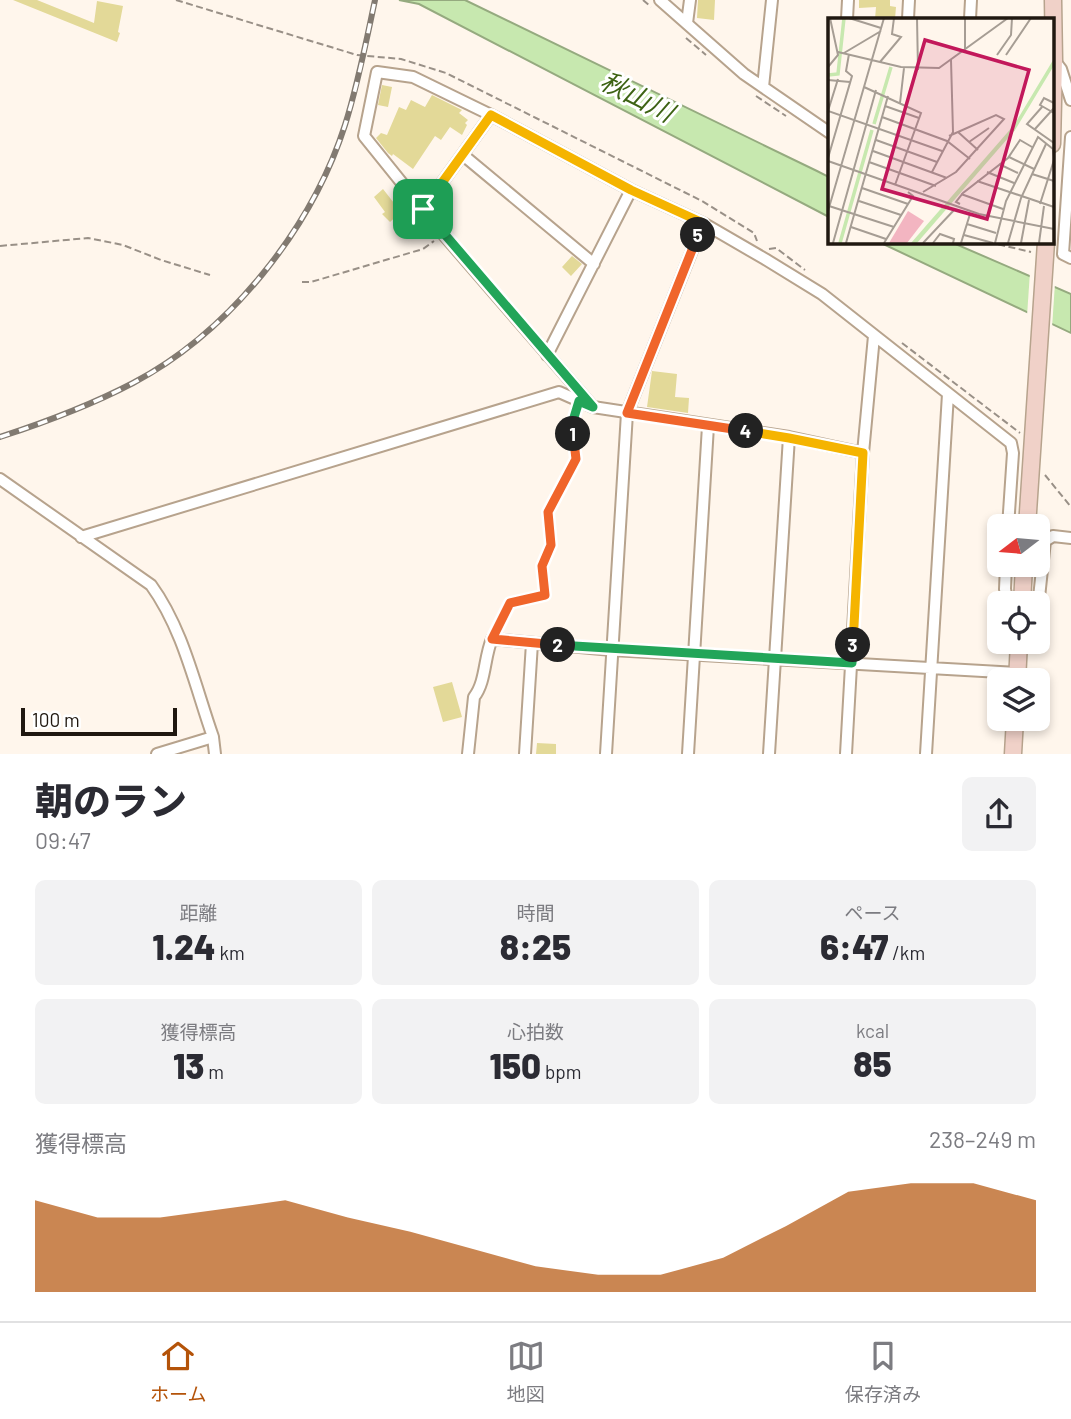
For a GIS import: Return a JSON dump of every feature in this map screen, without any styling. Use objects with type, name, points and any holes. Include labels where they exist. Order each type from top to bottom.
[{"type":"street","points":[[660,0],[744,74],[828,131]]},
{"type":"street","points":[[687,23],[690,0]]},
{"type":"street","points":[[763,87],[772,0]]},
{"type":"street","points":[[847,18],[848,0]]},
{"type":"street","points":[[908,18],[909,0]]},
{"type":"street","points":[[970,18],[971,0]]},
{"type":"street","points":[[1053,0],[1053,18]]},
{"type":"street","points":[[1054,63],[1064,75],[1071,100]]},
{"type":"street","points":[[593,407],[443,234],[364,136],[377,72],[413,77],[491,115],[631,190],[703,223],[822,294],[1011,443],[1013,453],[1009,514]]},
{"type":"street","points":[[423,209],[491,115]]},
{"type":"street","points":[[1071,137],[1063,254],[1071,258]]},
{"type":"street","points":[[463,155],[594,264]]},
{"type":"street","points":[[547,355],[631,190]]},
{"type":"street","points":[[606,754],[627,413],[703,223]]},
{"type":"street","points":[[1028,514],[1041,252]]},
{"type":"street","points":[[846,754],[863,453],[874,336]]},
{"type":"street","points":[[81,537],[559,392],[593,407],[789,438],[863,453]]},
{"type":"street","points":[[926,754],[948,394]]},
{"type":"street","points":[[688,754],[708,426]]},
{"type":"street","points":[[769,754],[789,438]]},
{"type":"street","points":[[0,480],[151,585],[176,628],[213,737],[215,754]]},
{"type":"street","points":[[1040,591],[1045,541],[1053,536],[1071,538]]},
{"type":"street","points":[[468,754],[474,697],[480,689],[486,653],[492,639],[612,650],[775,658],[987,674]]},
{"type":"street","points":[[525,754],[532,643]]},
{"type":"street","points":[[1013,754],[1014,731]]},
{"type":"street","points":[[157,754],[213,737]]},
{"type":"path","points":[[176,0],[357,55]]},
{"type":"path","points":[[302,282],[311,282],[423,249],[443,234]]},
{"type":"path","points":[[0,246],[88,238],[122,245],[210,275]]},
{"type":"path","points":[[993,243],[1041,252]]},
{"type":"path","points":[[492,639],[510,603],[545,595],[542,566],[551,545],[548,512],[576,459],[572,424],[579,401]]},
{"type":"path","points":[[1038,472],[1047,475],[1071,507]]},
{"type":"water","name":"秋山川","points":[[399,0],[465,0],[828,177],[828,216],[419,4]]},
{"type":"water","points":[[881,243],[953,243],[1071,294],[1071,333]]},
{"type":"pier","points":[[1030,272],[1055,283],[1052,328],[1027,316]]},
{"type":"building","points":[[13,0],[37,0],[94,23],[97,1],[123,6],[117,42]]},
{"type":"building","points":[[698,0],[715,0],[714,20],[697,18]]},
{"type":"building","points":[[859,0],[890,0],[890,6],[896,7],[895,18],[875,18],[876,7],[859,8]]},
{"type":"building","points":[[382,85],[392,87],[388,107],[378,105]]},
{"type":"building","points":[[432,95],[462,110],[459,113],[468,120],[465,123],[467,125],[462,135],[450,127],[441,140],[435,136],[413,169],[388,153],[376,138],[381,133],[387,135],[399,107],[406,110],[411,100],[425,107]]},
{"type":"building","points":[[383,189],[401,212],[390,222],[382,214],[385,212],[374,197]]},
{"type":"building","points":[[572,256],[582,264],[571,276],[562,267]]},
{"type":"building","points":[[652,371],[677,374],[675,397],[689,398],[688,413],[647,407]]},
{"type":"building","points":[[452,682],[462,717],[443,722],[433,687]]},
{"type":"building","points":[[537,743],[556,744],[556,754],[536,754]]},
{"type":"railway","points":[[0,437],[101,399],[169,361],[202,336],[263,274],[312,202],[330,164],[354,94],[375,0]]},
{"type":"route","points":[[491,115],[631,190],[703,223],[627,413],[789,438],[863,453],[852,663],[612,650],[492,639],[510,603],[545,595],[542,566],[551,545],[548,512],[576,459],[572,424],[579,401],[593,407],[423,209],[491,115]]}]
